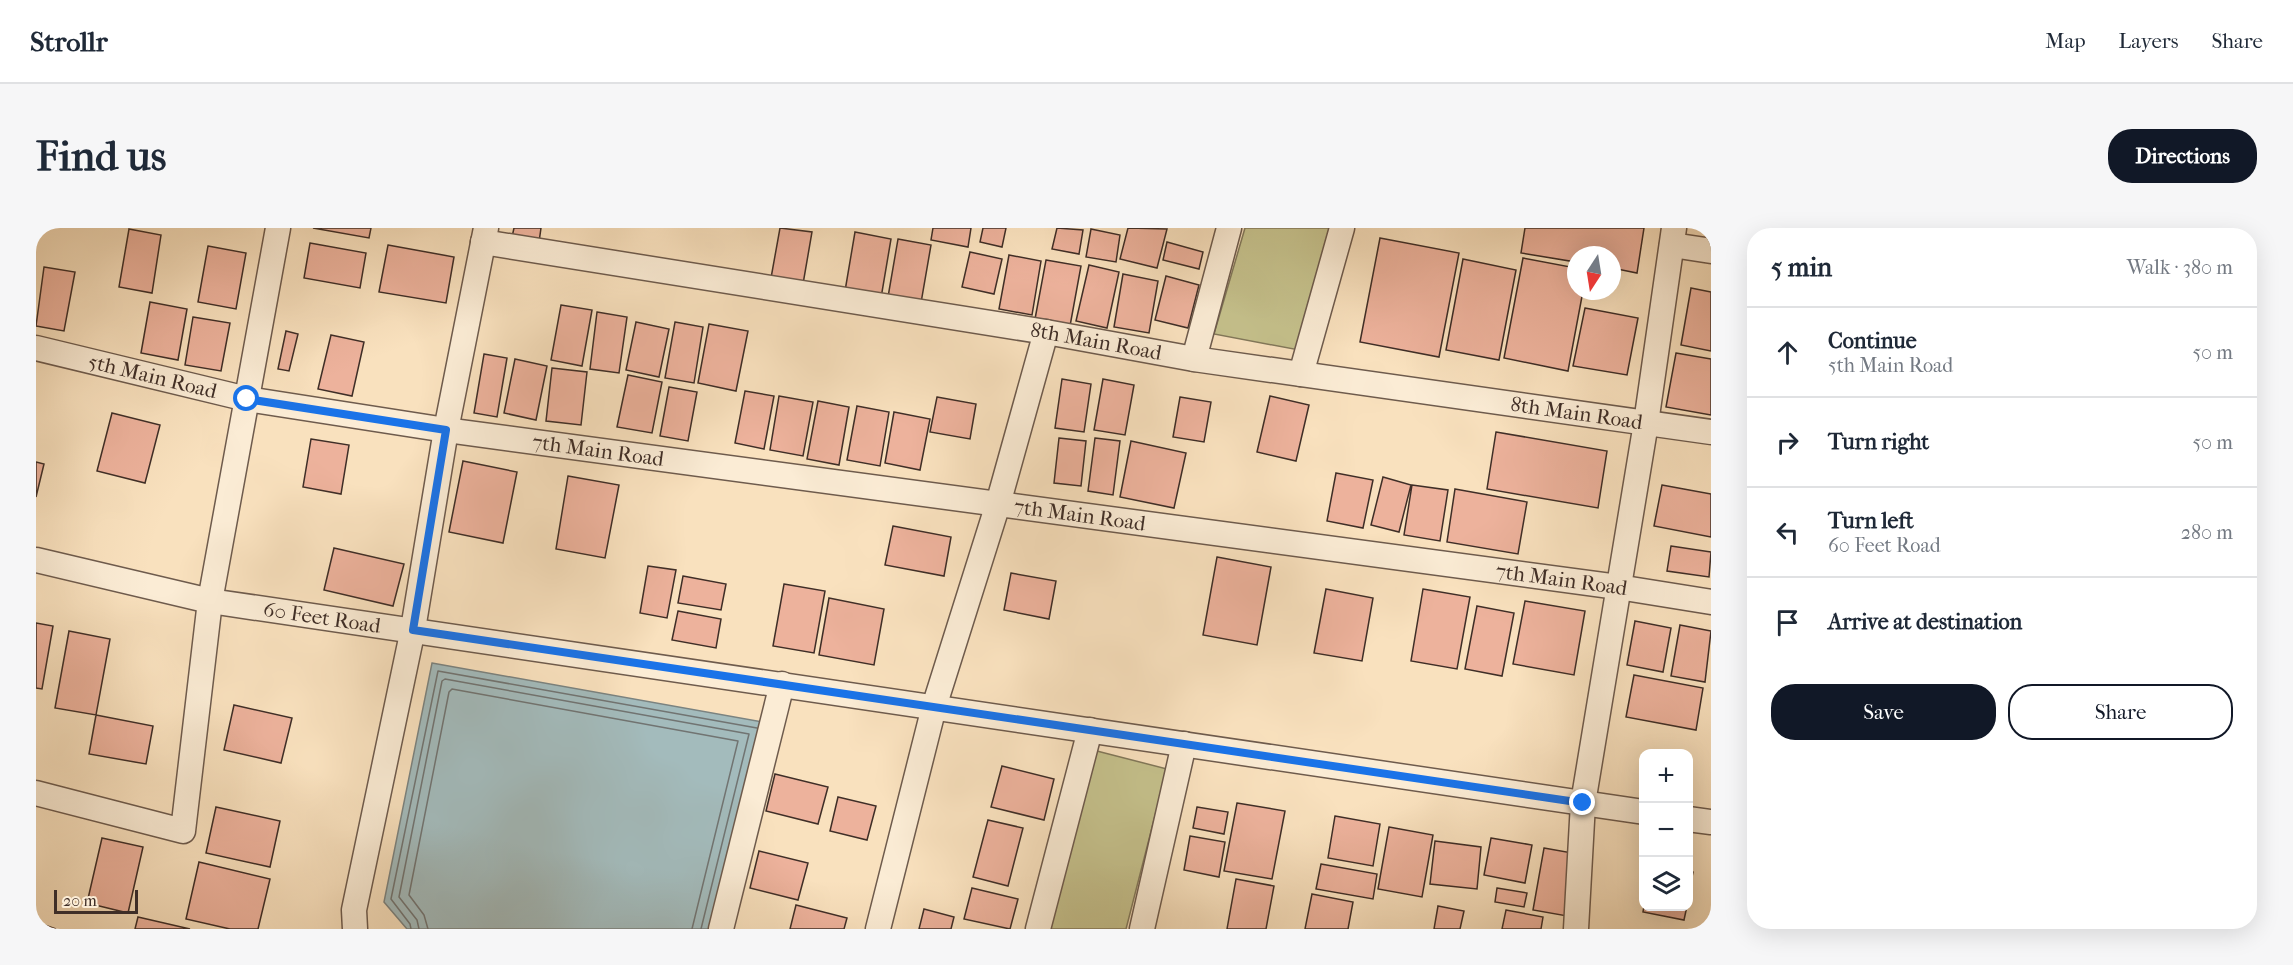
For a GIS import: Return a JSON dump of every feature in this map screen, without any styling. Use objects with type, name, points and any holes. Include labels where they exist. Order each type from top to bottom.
[{"type":"street","points":[[36,793],[183,831],[210,601],[278,228]]},
{"type":"street","points":[[1194,359],[1229,228]]},
{"type":"street","points":[[1301,374],[1342,228]]},
{"type":"street","points":[[355,929],[354,910],[413,630],[446,430],[484,235]]},
{"type":"street","name":"8th Main Road","points":[[484,235],[1194,359],[1711,432]]},
{"type":"street","points":[[1576,929],[1583,803],[1646,423],[1673,237],[1711,251]]},
{"type":"street","points":[[878,929],[934,707],[998,504],[1046,332]]},
{"type":"street","name":"5th Main Road","points":[[36,348],[247,399],[446,430]]},
{"type":"street","name":"7th Main Road","points":[[446,430],[1618,587],[1711,602]]},
{"type":"street","name":"60 Feet Road","points":[[36,560],[210,601],[1639,811]]},
{"type":"street","points":[[721,929],[782,684]]},
{"type":"street","points":[[1038,929],[1090,730]]},
{"type":"street","points":[[1142,929],[1184,744]]},
{"type":"street","points":[[1693,820],[1711,822]]},
{"type":"shaded area","points":[[1245,228],[1333,228],[1299,350],[1214,334]]},
{"type":"shaded area","points":[[1093,750],[1167,769],[1126,929],[1047,929]]},
{"type":"water","points":[[432,663],[768,723],[714,929],[407,929],[384,902]]},
{"type":"building","points":[[313,228],[371,228],[369,238]]},
{"type":"building","points":[[514,228],[541,228],[539,242],[512,237]]},
{"type":"building","points":[[780,228],[812,232],[803,284],[771,278]]},
{"type":"building","points":[[933,228],[971,228],[968,247],[931,240]]},
{"type":"building","points":[[983,228],[1006,228],[1002,247],[980,242]]},
{"type":"building","points":[[1057,228],[1083,230],[1079,254],[1052,249]]},
{"type":"building","points":[[1128,228],[1167,229],[1157,268],[1120,259]]},
{"type":"building","points":[[1525,228],[1644,228],[1637,273],[1621,270],[1621,246],[1567,246],[1567,261],[1521,253]]},
{"type":"building","points":[[129,229],[161,235],[152,293],[119,287]]},
{"type":"building","points":[[1091,229],[1120,235],[1116,262],[1086,257]]},
{"type":"building","points":[[855,232],[891,239],[881,298],[845,291]]},
{"type":"building","points":[[1380,238],[1459,253],[1439,357],[1360,342]]},
{"type":"building","points":[[898,239],[931,245],[921,303],[888,297]]},
{"type":"building","points":[[1167,242],[1203,252],[1199,269],[1163,260]]},
{"type":"building","points":[[310,243],[366,253],[360,288],[304,278]]},
{"type":"building","points":[[388,245],[454,257],[446,303],[379,292]]},
{"type":"building","points":[[208,246],[246,253],[236,309],[198,302]]},
{"type":"building","points":[[970,252],[1002,259],[994,294],[962,287]]},
{"type":"building","points":[[1009,255],[1041,261],[1032,315],[999,309]]},
{"type":"building","points":[[1523,258],[1567,266],[1567,300],[1581,300],[1568,371],[1504,358]]},
{"type":"building","points":[[1463,259],[1516,270],[1499,360],[1446,350]]},
{"type":"building","points":[[1046,260],[1081,266],[1070,326],[1035,319]]},
{"type":"building","points":[[1089,265],[1119,272],[1107,328],[1076,321]]},
{"type":"building","points":[[44,267],[75,272],[64,331],[36,326]]},
{"type":"building","points":[[1123,274],[1158,281],[1149,333],[1114,327]]},
{"type":"building","points":[[1166,276],[1199,285],[1188,328],[1155,320]]},
{"type":"building","points":[[1691,288],[1711,292],[1711,351],[1681,345]]},
{"type":"building","points":[[150,302],[187,309],[178,360],[141,353]]},
{"type":"building","points":[[561,305],[592,310],[582,366],[551,360]]},
{"type":"building","points":[[1585,308],[1638,318],[1627,375],[1573,366]]},
{"type":"building","points":[[597,312],[627,317],[619,373],[590,369]]},
{"type":"building","points":[[193,317],[230,323],[221,371],[185,365]]},
{"type":"building","points":[[636,322],[669,329],[659,377],[626,370]]},
{"type":"building","points":[[675,322],[703,327],[694,383],[665,378]]},
{"type":"building","points":[[709,324],[748,331],[736,391],[698,383]]},
{"type":"building","points":[[286,331],[298,334],[289,371],[278,369]]},
{"type":"building","points":[[331,335],[364,342],[352,396],[318,389]]},
{"type":"building","points":[[1676,353],[1711,359],[1711,415],[1666,407]]},
{"type":"building","points":[[484,354],[507,358],[497,417],[474,413]]},
{"type":"building","points":[[515,359],[547,366],[536,420],[504,413]]},
{"type":"building","points":[[552,368],[587,372],[581,425],[546,421]]},
{"type":"building","points":[[628,375],[662,382],[652,433],[617,427]]},
{"type":"building","points":[[1062,379],[1091,384],[1084,432],[1055,428]]},
{"type":"building","points":[[1103,379],[1134,385],[1125,435],[1094,430]]},
{"type":"building","points":[[669,387],[697,392],[688,441],[660,436]]},
{"type":"building","points":[[745,391],[774,396],[764,449],[735,443]]},
{"type":"building","points":[[779,396],[813,402],[803,456],[770,450]]},
{"type":"building","points":[[1270,396],[1309,405],[1296,461],[1257,452]]},
{"type":"building","points":[[937,397],[976,404],[970,439],[930,432]]},
{"type":"building","points":[[1180,397],[1211,402],[1204,442],[1173,437]]},
{"type":"building","points":[[818,401],[849,407],[839,465],[807,459]]},
{"type":"building","points":[[857,406],[889,412],[880,466],[847,460]]},
{"type":"building","points":[[894,412],[930,419],[920,470],[885,463]]},
{"type":"building","points":[[112,413],[160,425],[145,483],[97,471]]},
{"type":"building","points":[[1496,432],[1607,451],[1598,508],[1487,489]]},
{"type":"building","points":[[1059,438],[1086,441],[1081,486],[1054,483]]},
{"type":"building","points":[[1095,438],[1120,441],[1113,495],[1088,491]]},
{"type":"building","points":[[311,439],[349,445],[341,494],[303,487]]},
{"type":"building","points":[[1131,441],[1186,453],[1174,508],[1120,497]]},
{"type":"building","points":[[463,461],[517,472],[503,543],[449,532]]},
{"type":"building","points":[[36,462],[44,464],[36,497]]},
{"type":"building","points":[[1336,473],[1373,480],[1363,528],[1327,521]]},
{"type":"building","points":[[568,476],[619,485],[605,558],[556,549]]},
{"type":"building","points":[[1383,477],[1411,485],[1399,532],[1371,525]]},
{"type":"building","points":[[1412,485],[1448,490],[1440,541],[1404,535]]},
{"type":"building","points":[[1662,485],[1711,494],[1711,537],[1654,526]]},
{"type":"building","points":[[1455,489],[1527,502],[1518,554],[1447,542]]},
{"type":"building","points":[[893,526],[951,537],[944,576],[885,565]]},
{"type":"building","points":[[1671,546],[1711,552],[1709,577],[1667,571]]},
{"type":"building","points":[[334,548],[404,564],[393,606],[324,590]]},
{"type":"building","points":[[1217,557],[1271,567],[1257,645],[1203,635]]},
{"type":"building","points":[[648,566],[676,570],[667,618],[640,613]]},
{"type":"building","points":[[1011,573],[1056,581],[1049,619],[1004,610]]},
{"type":"building","points":[[683,576],[726,584],[721,610],[678,603]]},
{"type":"building","points":[[784,584],[825,591],[814,653],[773,646]]},
{"type":"building","points":[[1326,589],[1373,598],[1362,661],[1314,653]]},
{"type":"building","points":[[1423,589],[1470,597],[1457,669],[1411,661]]},
{"type":"building","points":[[829,598],[884,609],[874,665],[819,655]]},
{"type":"building","points":[[1525,601],[1585,611],[1574,675],[1513,664]]},
{"type":"building","points":[[1477,606],[1514,613],[1502,676],[1465,669]]},
{"type":"building","points":[[678,611],[721,619],[716,648],[672,640]]},
{"type":"building","points":[[1635,621],[1671,628],[1663,672],[1627,665]]},
{"type":"building","points":[[36,623],[53,626],[42,689],[36,688]]},
{"type":"building","points":[[1680,625],[1711,631],[1705,682],[1671,676]]},
{"type":"building","points":[[69,631],[110,639],[96,715],[55,708]]},
{"type":"building","points":[[1634,675],[1703,688],[1696,730],[1626,717]]},
{"type":"building","points":[[234,705],[292,718],[281,763],[224,750]]},
{"type":"building","points":[[96,715],[153,726],[146,764],[89,754]]},
{"type":"building","points":[[1002,766],[1054,779],[1044,820],[991,807]]},
{"type":"building","points":[[775,774],[828,787],[818,824],[766,811]]},
{"type":"building","points":[[838,797],[876,806],[867,840],[830,831]]},
{"type":"building","points":[[1237,803],[1285,811],[1272,879],[1224,871]]},
{"type":"building","points":[[216,807],[280,821],[270,867],[206,853]]},
{"type":"building","points":[[1197,807],[1228,812],[1224,834],[1193,828]]},
{"type":"building","points":[[1335,816],[1380,824],[1373,866],[1328,858]]},
{"type":"building","points":[[988,820],[1023,828],[1008,886],[973,877]]},
{"type":"building","points":[[1389,827],[1433,835],[1422,897],[1378,889]]},
{"type":"building","points":[[1190,836],[1225,842],[1219,877],[1184,870]]},
{"type":"building","points":[[102,838],[143,847],[128,913],[87,903]]},
{"type":"building","points":[[1491,838],[1532,845],[1525,883],[1484,875]]},
{"type":"building","points":[[1435,841],[1481,847],[1477,889],[1430,884]]},
{"type":"building","points":[[1544,848],[1578,854],[1567,916],[1533,910]]},
{"type":"building","points":[[759,851],[808,863],[798,900],[750,888]]},
{"type":"building","points":[[199,862],[270,879],[258,929],[230,929],[186,919]]},
{"type":"building","points":[[1321,864],[1377,874],[1373,899],[1316,889]]},
{"type":"building","points":[[1236,879],[1274,886],[1266,929],[1227,929]]},
{"type":"building","points":[[972,888],[1018,899],[1010,929],[964,919]]},
{"type":"building","points":[[1497,888],[1527,893],[1524,907],[1495,902]]},
{"type":"building","points":[[1312,894],[1353,902],[1348,929],[1305,929]]},
{"type":"building","points":[[796,905],[847,918],[844,929],[790,929]]},
{"type":"building","points":[[1438,906],[1464,911],[1460,929],[1434,929]]},
{"type":"building","points":[[924,909],[954,917],[951,929],[919,929]]},
{"type":"building","points":[[1506,910],[1543,917],[1541,929],[1502,929]]},
{"type":"building","points":[[1643,911],[1686,911],[1684,920]]},
{"type":"building","points":[[138,917],[190,929],[135,929]]},
{"type":"building","points":[[36,922],[56,929],[36,929]]},
{"type":"route","points":[[247,399],[446,430],[413,630],[1583,803]]}]
